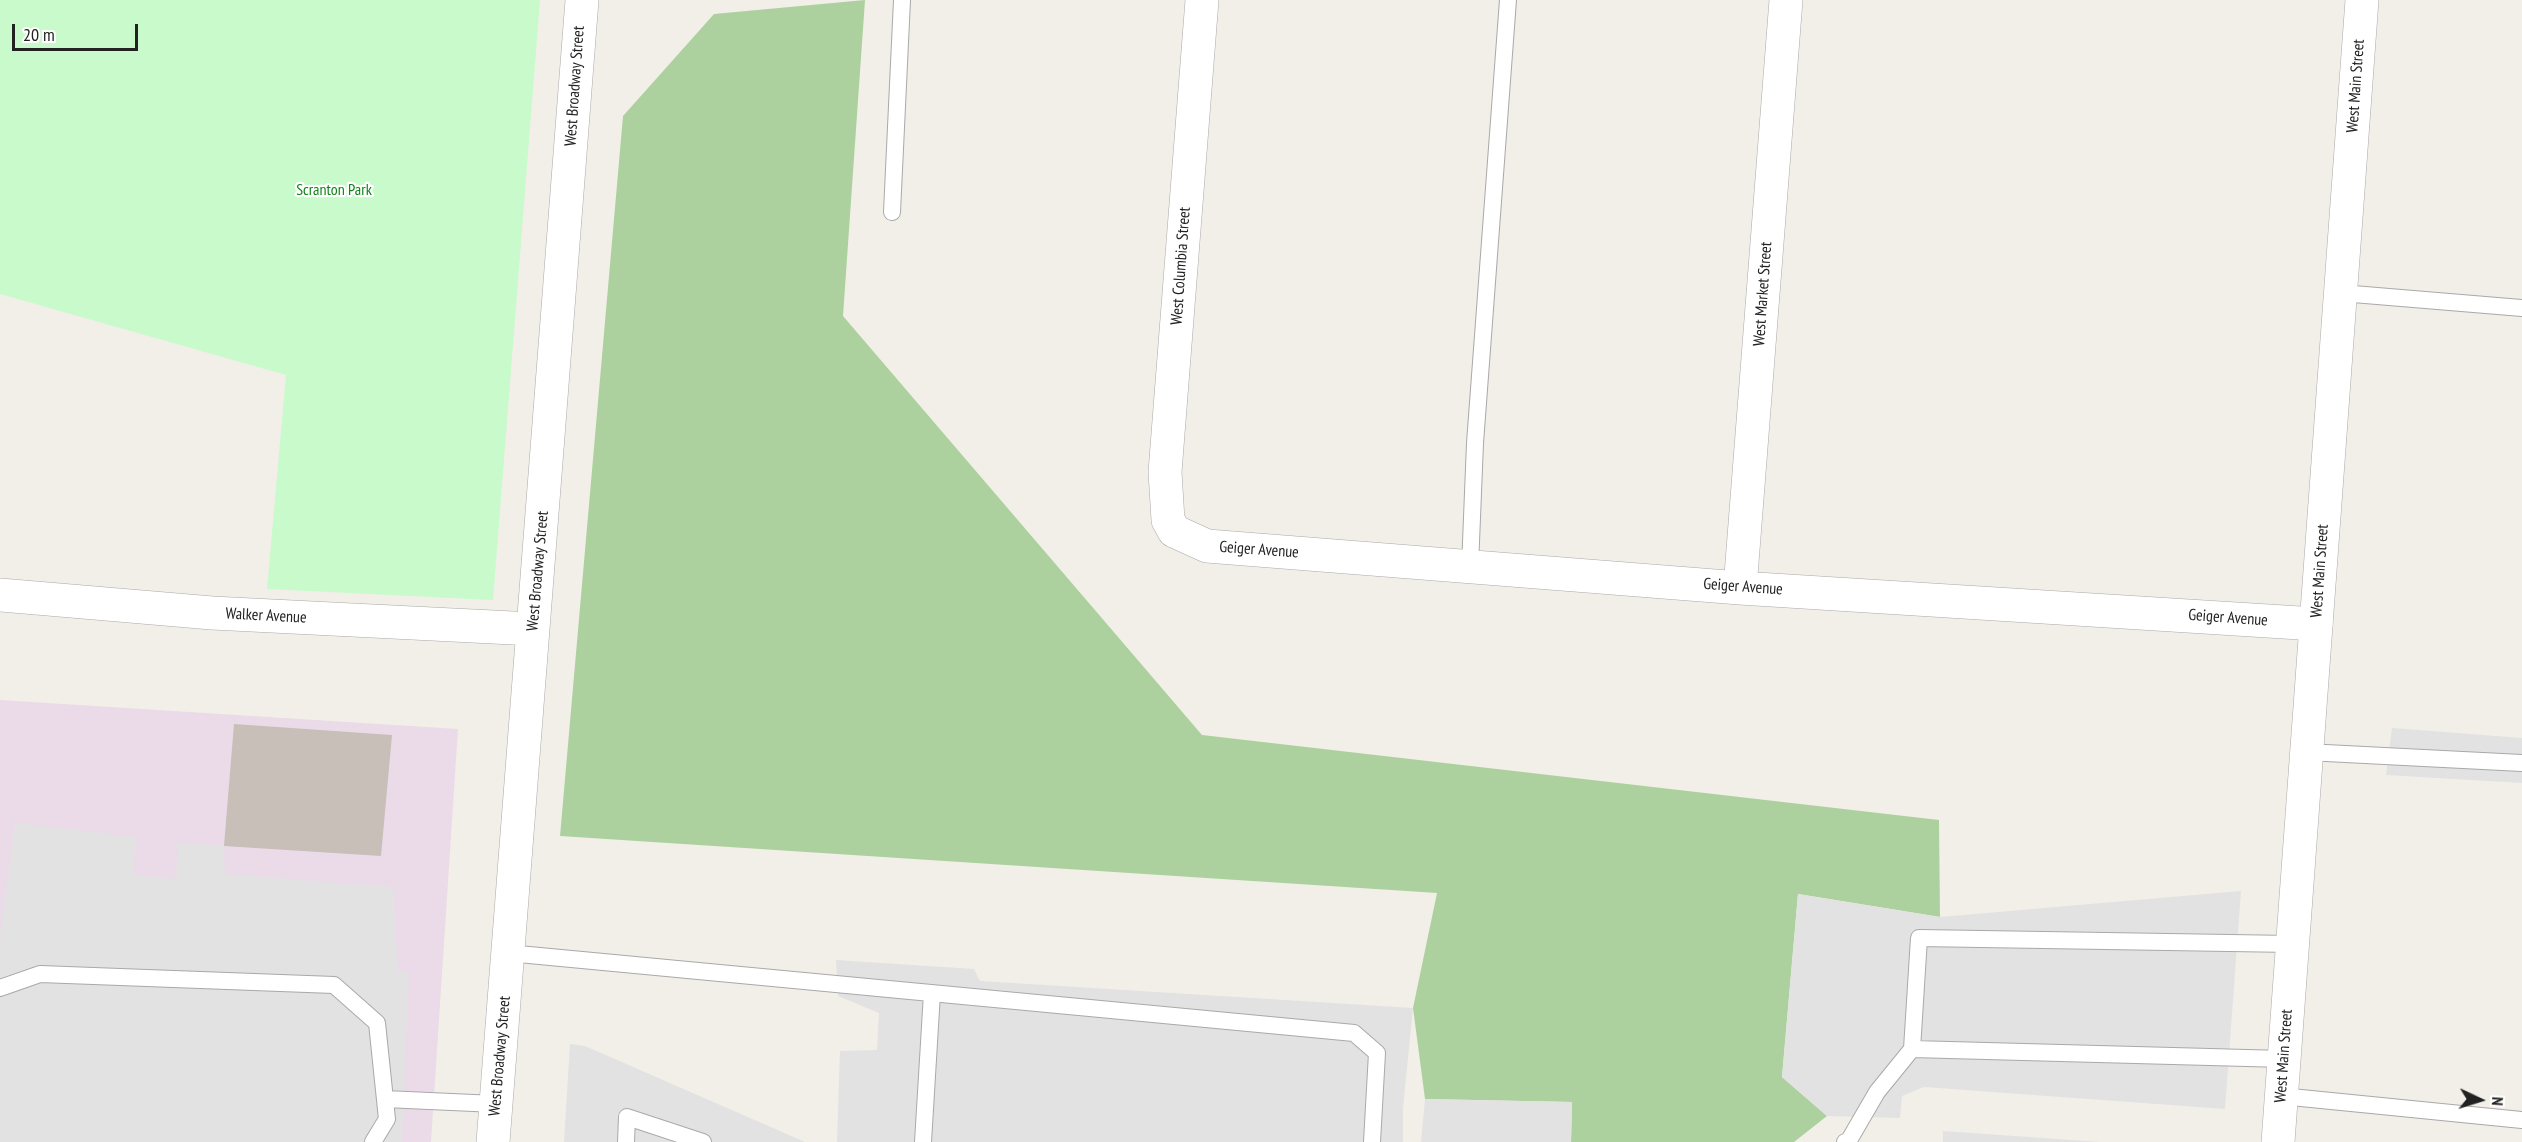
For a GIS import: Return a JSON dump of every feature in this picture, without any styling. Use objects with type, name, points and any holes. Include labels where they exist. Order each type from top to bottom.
[{"type":"street","name":"West Broadway Street","points":[[493,1142],[582,0]]},
{"type":"street","name":"West Columbia Street","points":[[1174,531],[1168,520],[1165,472],[1202,0]]},
{"type":"street","name":"West Market Street","points":[[1740,588],[1786,0]]},
{"type":"street","name":"West Main Street","points":[[2278,1142],[2362,0]]},
{"type":"street","name":"Geiger Avenue","points":[[1174,531],[1207,546],[1740,588],[2316,624]]},
{"type":"street","name":"Walker Avenue","points":[[0,595],[212,613],[533,629]]},
{"type":"lane","points":[[892,212],[902,0]]},
{"type":"lane","points":[[1470,567],[1476,432],[1508,0]]},
{"type":"lane","points":[[2341,293],[2522,308]]},
{"type":"lane","points":[[2306,752],[2522,764]]},
{"type":"lane","points":[[1845,1142],[1848,1142],[1878,1092],[1912,1049],[1919,938],[2292,944]]},
{"type":"lane","points":[[508,953],[1353,1033],[1377,1053],[1372,1142]]},
{"type":"lane","points":[[0,988],[40,974],[334,985],[377,1023],[387,1119],[373,1142]]},
{"type":"lane","points":[[923,1142],[932,993]]},
{"type":"lane","points":[[1912,1049],[2284,1059]]},
{"type":"lane","points":[[2281,1096],[2522,1120]]},
{"type":"lane","points":[[385,1099],[496,1104]]},
{"type":"lane","points":[[626,1142],[627,1117],[703,1142]]},
{"type":"shaded area","points":[[0,700],[458,729],[431,1142],[0,1142]]},
{"type":"shaded area","points":[[2392,728],[2522,738],[2522,783],[2386,775]]},
{"type":"shaded area","points":[[15,823],[136,837],[133,875],[176,879],[178,842],[224,846],[225,874],[393,887],[398,971],[409,973],[402,1142],[0,1142],[0,936]]},
{"type":"shaded area","points":[[2241,891],[2225,1109],[1924,1087],[1902,1096],[1900,1118],[1827,1116],[1782,1077],[1798,894],[1940,917]]},
{"type":"shaded area","points":[[836,960],[974,969],[980,981],[1413,1008],[1403,1108],[1403,1142],[837,1142],[840,1051],[877,1050],[879,1013],[838,996]]},
{"type":"shaded area","points":[[570,1044],[585,1046],[805,1142],[564,1142]]},
{"type":"shaded area","points":[[1425,1099],[1572,1102],[1571,1142],[1421,1142]]},
{"type":"shaded area","points":[[1943,1131],[2100,1142],[1943,1142]]},
{"type":"green space","name":"Scranton Park","points":[[0,0],[540,0],[493,600],[267,589],[286,375],[0,294]]},
{"type":"green space","points":[[865,0],[843,316],[1202,735],[1939,820],[1940,917],[1798,894],[1782,1077],[1827,1116],[1794,1142],[1571,1142],[1572,1102],[1425,1099],[1413,1008],[1437,893],[560,836],[623,116],[714,14]]},
{"type":"building","points":[[234,724],[392,735],[381,856],[224,846]]}]
